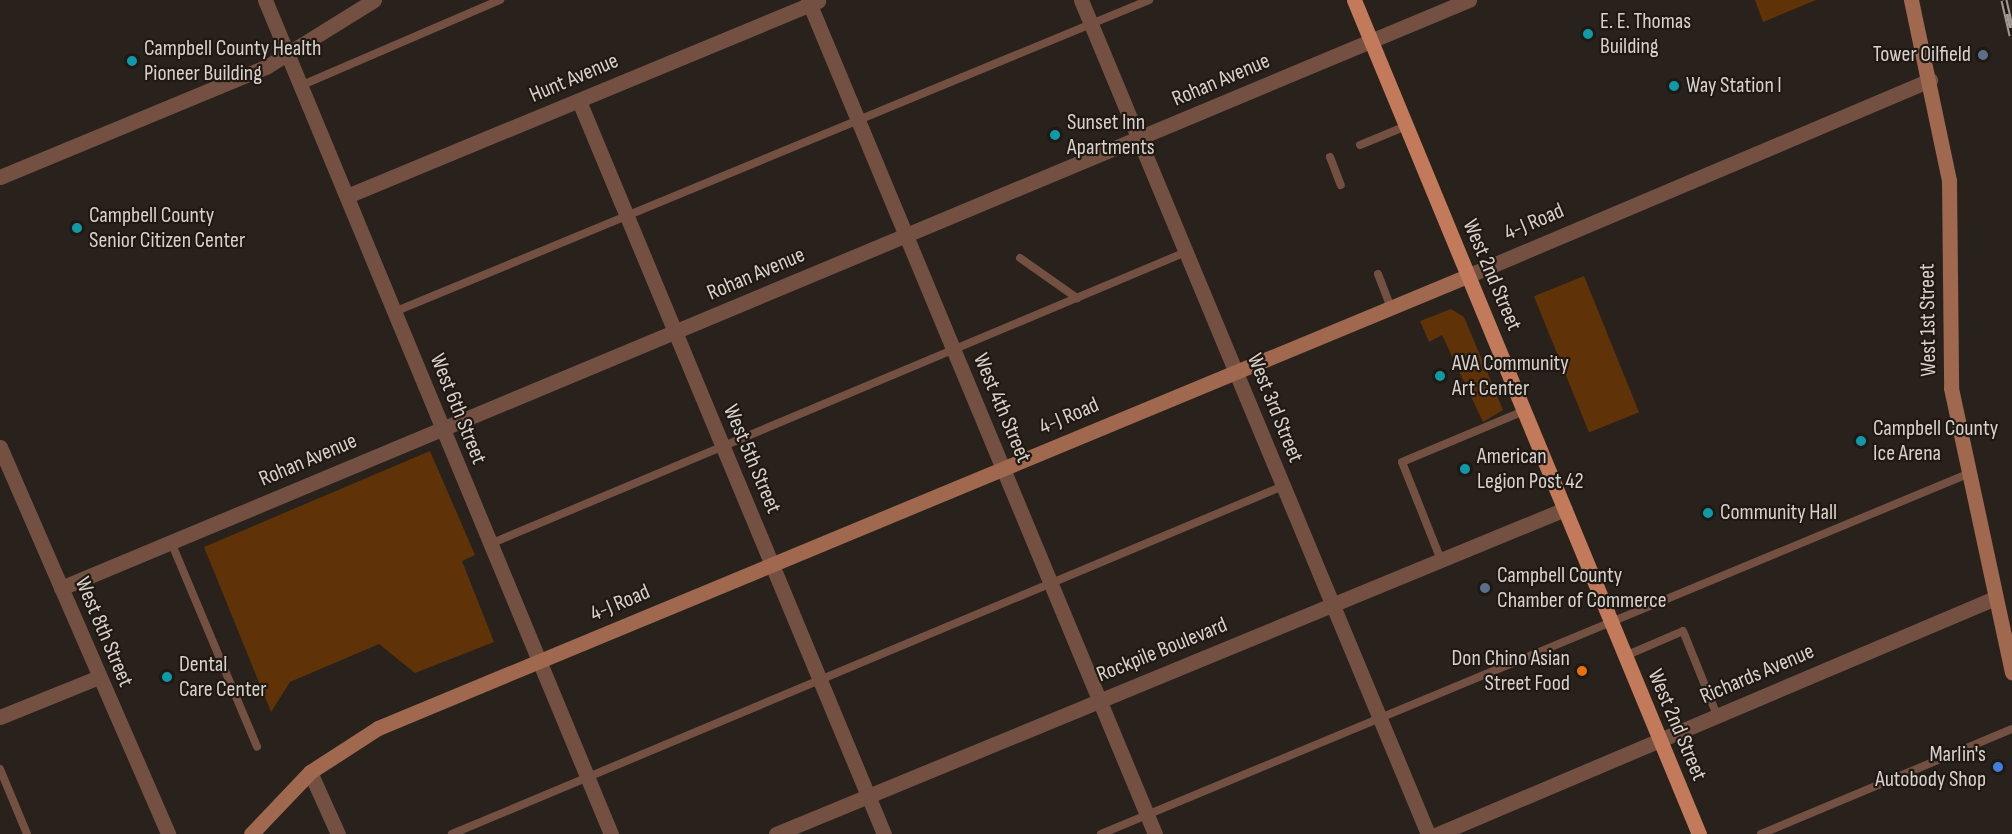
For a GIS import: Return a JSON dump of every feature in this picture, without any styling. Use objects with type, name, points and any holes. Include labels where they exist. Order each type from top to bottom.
[{"type":"main road","name":"West 2nd Street","points":[[1354,0],[1699,834]]},
{"type":"main road","name":"West 1st Street","points":[[1911,0],[1930,80],[1949,181],[1950,376],[2012,673]]},
{"type":"main road","name":"4-J Road","points":[[251,834],[310,772],[378,728],[1467,276]]},
{"type":"street","name":"West 6th Street","points":[[265,0],[611,834]]},
{"type":"street","points":[[0,177],[287,54],[375,0]]},
{"type":"street","name":"West 3rd Street","points":[[1081,0],[1428,834]]},
{"type":"street","name":"Rohan Avenue","points":[[61,588],[1469,0]]},
{"type":"street","name":"Hunt Avenue","points":[[347,196],[579,101],[812,1]]},
{"type":"street","name":"West 4th Street","points":[[812,1],[953,350],[1155,834]]},
{"type":"street","name":"4-J Road","points":[[1467,276],[1930,80]]},
{"type":"street","name":"West 5th Street","points":[[579,101],[884,834]]},
{"type":"street","name":"West 8th Street","points":[[0,447],[168,834]]},
{"type":"street","name":"Rockpile Boulevard","points":[[776,834],[1099,699],[1565,509]]},
{"type":"street","name":"Richards Avenue","points":[[1437,834],[1995,598]]},
{"type":"street","points":[[0,717],[99,677]]},
{"type":"street","points":[[310,772],[338,834]]},
{"type":"lane","points":[[300,86],[500,0]]},
{"type":"lane","points":[[394,312],[1149,0]]},
{"type":"lane","points":[[1360,145],[1406,126]]},
{"type":"lane","points":[[1330,157],[1341,185]]},
{"type":"lane","points":[[490,544],[1186,252]]},
{"type":"lane","points":[[1020,258],[1077,298]]},
{"type":"lane","points":[[1378,274],[1391,308]]},
{"type":"lane","points":[[1441,560],[1402,462],[1524,411]]},
{"type":"lane","points":[[1101,834],[1970,473]]},
{"type":"lane","points":[[452,834],[1283,486]]},
{"type":"lane","points":[[171,542],[257,747]]},
{"type":"lane","points":[[1625,656],[1683,631],[1717,715]]},
{"type":"lane","points":[[1761,834],[2012,729]]},
{"type":"lane","points":[[0,769],[27,834]]},
{"type":"shaded area","points":[[1755,0],[1816,0],[1763,22]]},
{"type":"shaded area","points":[[1584,276],[1639,412],[1589,433],[1534,296]]},
{"type":"shaded area","points":[[1451,309],[1464,317],[1503,410],[1483,422],[1442,335],[1429,342],[1420,321]]},
{"type":"shaded area","points":[[430,451],[475,555],[462,561],[494,642],[415,673],[379,644],[290,682],[271,712],[204,547]]},
{"type":"railway","points":[[2004,0],[2012,35]]},
{"type":"place","name":"E. E. Thomas Building","points":[[1588,34]]},
{"type":"place","name":"Tower Oilfield","points":[[1983,55]]},
{"type":"place","name":"Campbell County Health Pioneer Building","points":[[132,61]]},
{"type":"place","name":"Way Station I","points":[[1674,86]]},
{"type":"place","name":"Sunset Inn Apartments","points":[[1055,135]]},
{"type":"place","name":"Campbell County Senior Citizen Center","points":[[77,228]]},
{"type":"place","name":"AVA Community Art Center","points":[[1440,376]]},
{"type":"place","name":"Campbell County Ice Arena","points":[[1861,441]]},
{"type":"place","name":"American Legion Post 42","points":[[1465,469]]},
{"type":"place","name":"Community Hall","points":[[1708,513]]},
{"type":"place","name":"Campbell County Chamber of Commerce","points":[[1485,588]]},
{"type":"place","name":"Don Chino Asian Street Food","points":[[1582,671]]},
{"type":"place","name":"Dental Care Center","points":[[167,677]]},
{"type":"place","name":"Marlin's Autobody Shop","points":[[1998,767]]}]
